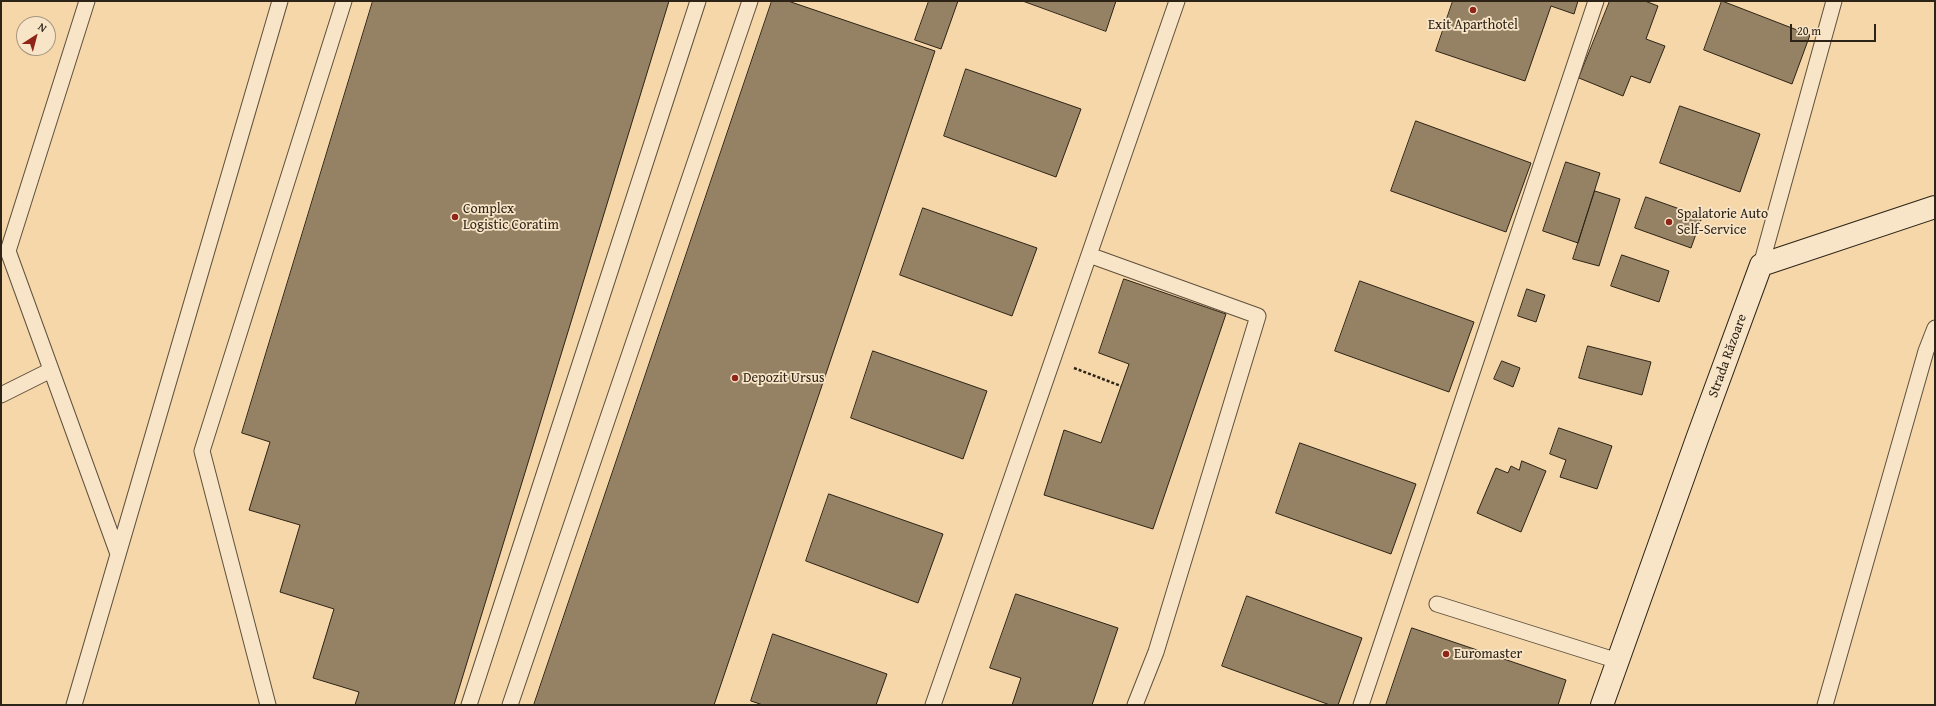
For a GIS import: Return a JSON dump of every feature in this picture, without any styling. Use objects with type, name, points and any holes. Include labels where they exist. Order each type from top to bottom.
[{"type":"street","points":[[1761,265],[1935,207]]},
{"type":"street","name":"Strada Răzoare","points":[[1602,705],[1761,265]]},
{"type":"lane","points":[[87,1],[8,251],[118,554]]},
{"type":"lane","points":[[74,705],[280,1]]},
{"type":"lane","points":[[268,705],[202,451],[344,1]]},
{"type":"lane","points":[[469,705],[698,1]]},
{"type":"lane","points":[[510,705],[750,1]]},
{"type":"lane","points":[[933,705],[1177,1]]},
{"type":"lane","points":[[1361,705],[1596,1]]},
{"type":"lane","name":"Strada Răzoare","points":[[1761,265],[1834,1]]},
{"type":"lane","points":[[1089,255],[1258,316],[1156,652],[1135,705]]},
{"type":"lane","points":[[1825,705],[1926,351],[1935,328]]},
{"type":"lane","points":[[1,395],[51,370]]},
{"type":"lane","points":[[1437,604],[1618,661]]},
{"type":"path","points":[[1052,361],[1121,386]]},
{"type":"building","name":"Complex Logistic Coratim","points":[[373,1],[669,1],[454,705],[355,705],[359,692],[313,678],[334,609],[280,592],[300,525],[249,510],[270,442],[242,433]]},
{"type":"building","name":"Depozit Ursus","points":[[772,1],[788,1],[935,51],[714,705],[534,705]]},
{"type":"building","points":[[929,1],[958,1],[941,49],[915,40]]},
{"type":"building","points":[[1023,1],[1116,1],[1106,31]]},
{"type":"building","points":[[1453,1],[1578,1],[1574,14],[1551,6],[1525,81],[1436,51]]},
{"type":"building","points":[[1610,1],[1645,1],[1658,6],[1646,39],[1665,46],[1650,83],[1631,76],[1623,96],[1579,78]]},
{"type":"building","points":[[1722,1],[1810,35],[1792,84],[1704,50]]},
{"type":"building","points":[[966,69],[1081,109],[1056,177],[944,136]]},
{"type":"building","points":[[1680,106],[1760,134],[1740,192],[1660,163]]},
{"type":"building","points":[[1416,121],[1531,163],[1506,232],[1391,191]]},
{"type":"building","points":[[1566,162],[1600,173],[1578,243],[1543,231]]},
{"type":"building","points":[[1595,191],[1620,199],[1599,266],[1573,259]]},
{"type":"building","name":"Spalatorie Auto Self-Service","points":[[1646,197],[1702,217],[1691,248],[1635,228]]},
{"type":"building","points":[[923,208],[1037,248],[1012,316],[900,275]]},
{"type":"building","points":[[1622,255],[1669,271],[1659,302],[1611,286]]},
{"type":"building","points":[[1124,279],[1226,314],[1153,529],[1044,495],[1064,430],[1101,443],[1129,364],[1099,353]]},
{"type":"building","points":[[1360,281],[1474,322],[1449,392],[1335,351]]},
{"type":"building","points":[[1527,289],[1545,295],[1536,322],[1518,316]]},
{"type":"building","points":[[1588,346],[1651,362],[1642,395],[1579,378]]},
{"type":"building","points":[[873,351],[987,391],[963,459],[851,418]]},
{"type":"building","points":[[1502,361],[1520,368],[1513,387],[1494,379]]},
{"type":"building","points":[[1559,428],[1612,446],[1597,489],[1560,477],[1566,460],[1550,454]]},
{"type":"building","points":[[1300,443],[1416,484],[1391,554],[1276,513]]},
{"type":"building","points":[[1522,461],[1546,471],[1521,532],[1477,513],[1496,468],[1508,473],[1511,466],[1519,470]]},
{"type":"building","points":[[829,494],[943,534],[918,603],[806,561]]},
{"type":"building","points":[[1016,594],[1118,628],[1092,705],[1012,705],[1021,678],[990,668]]},
{"type":"building","points":[[1247,596],[1362,638],[1338,705],[1330,705],[1222,666]]},
{"type":"building","name":"Euromaster","points":[[1412,628],[1566,680],[1558,705],[1386,705]]},
{"type":"building","points":[[773,634],[887,674],[876,705],[763,705],[751,701]]},
{"type":"place","name":"Exit Aparthotel","points":[[1473,10]]},
{"type":"place","name":"Complex Logistic Coratim","points":[[455,217]]},
{"type":"place","name":"Spalatorie Auto Self-Service","points":[[1669,222]]},
{"type":"place","name":"Depozit Ursus","points":[[735,378]]},
{"type":"place","name":"Euromaster","points":[[1446,654]]}]
